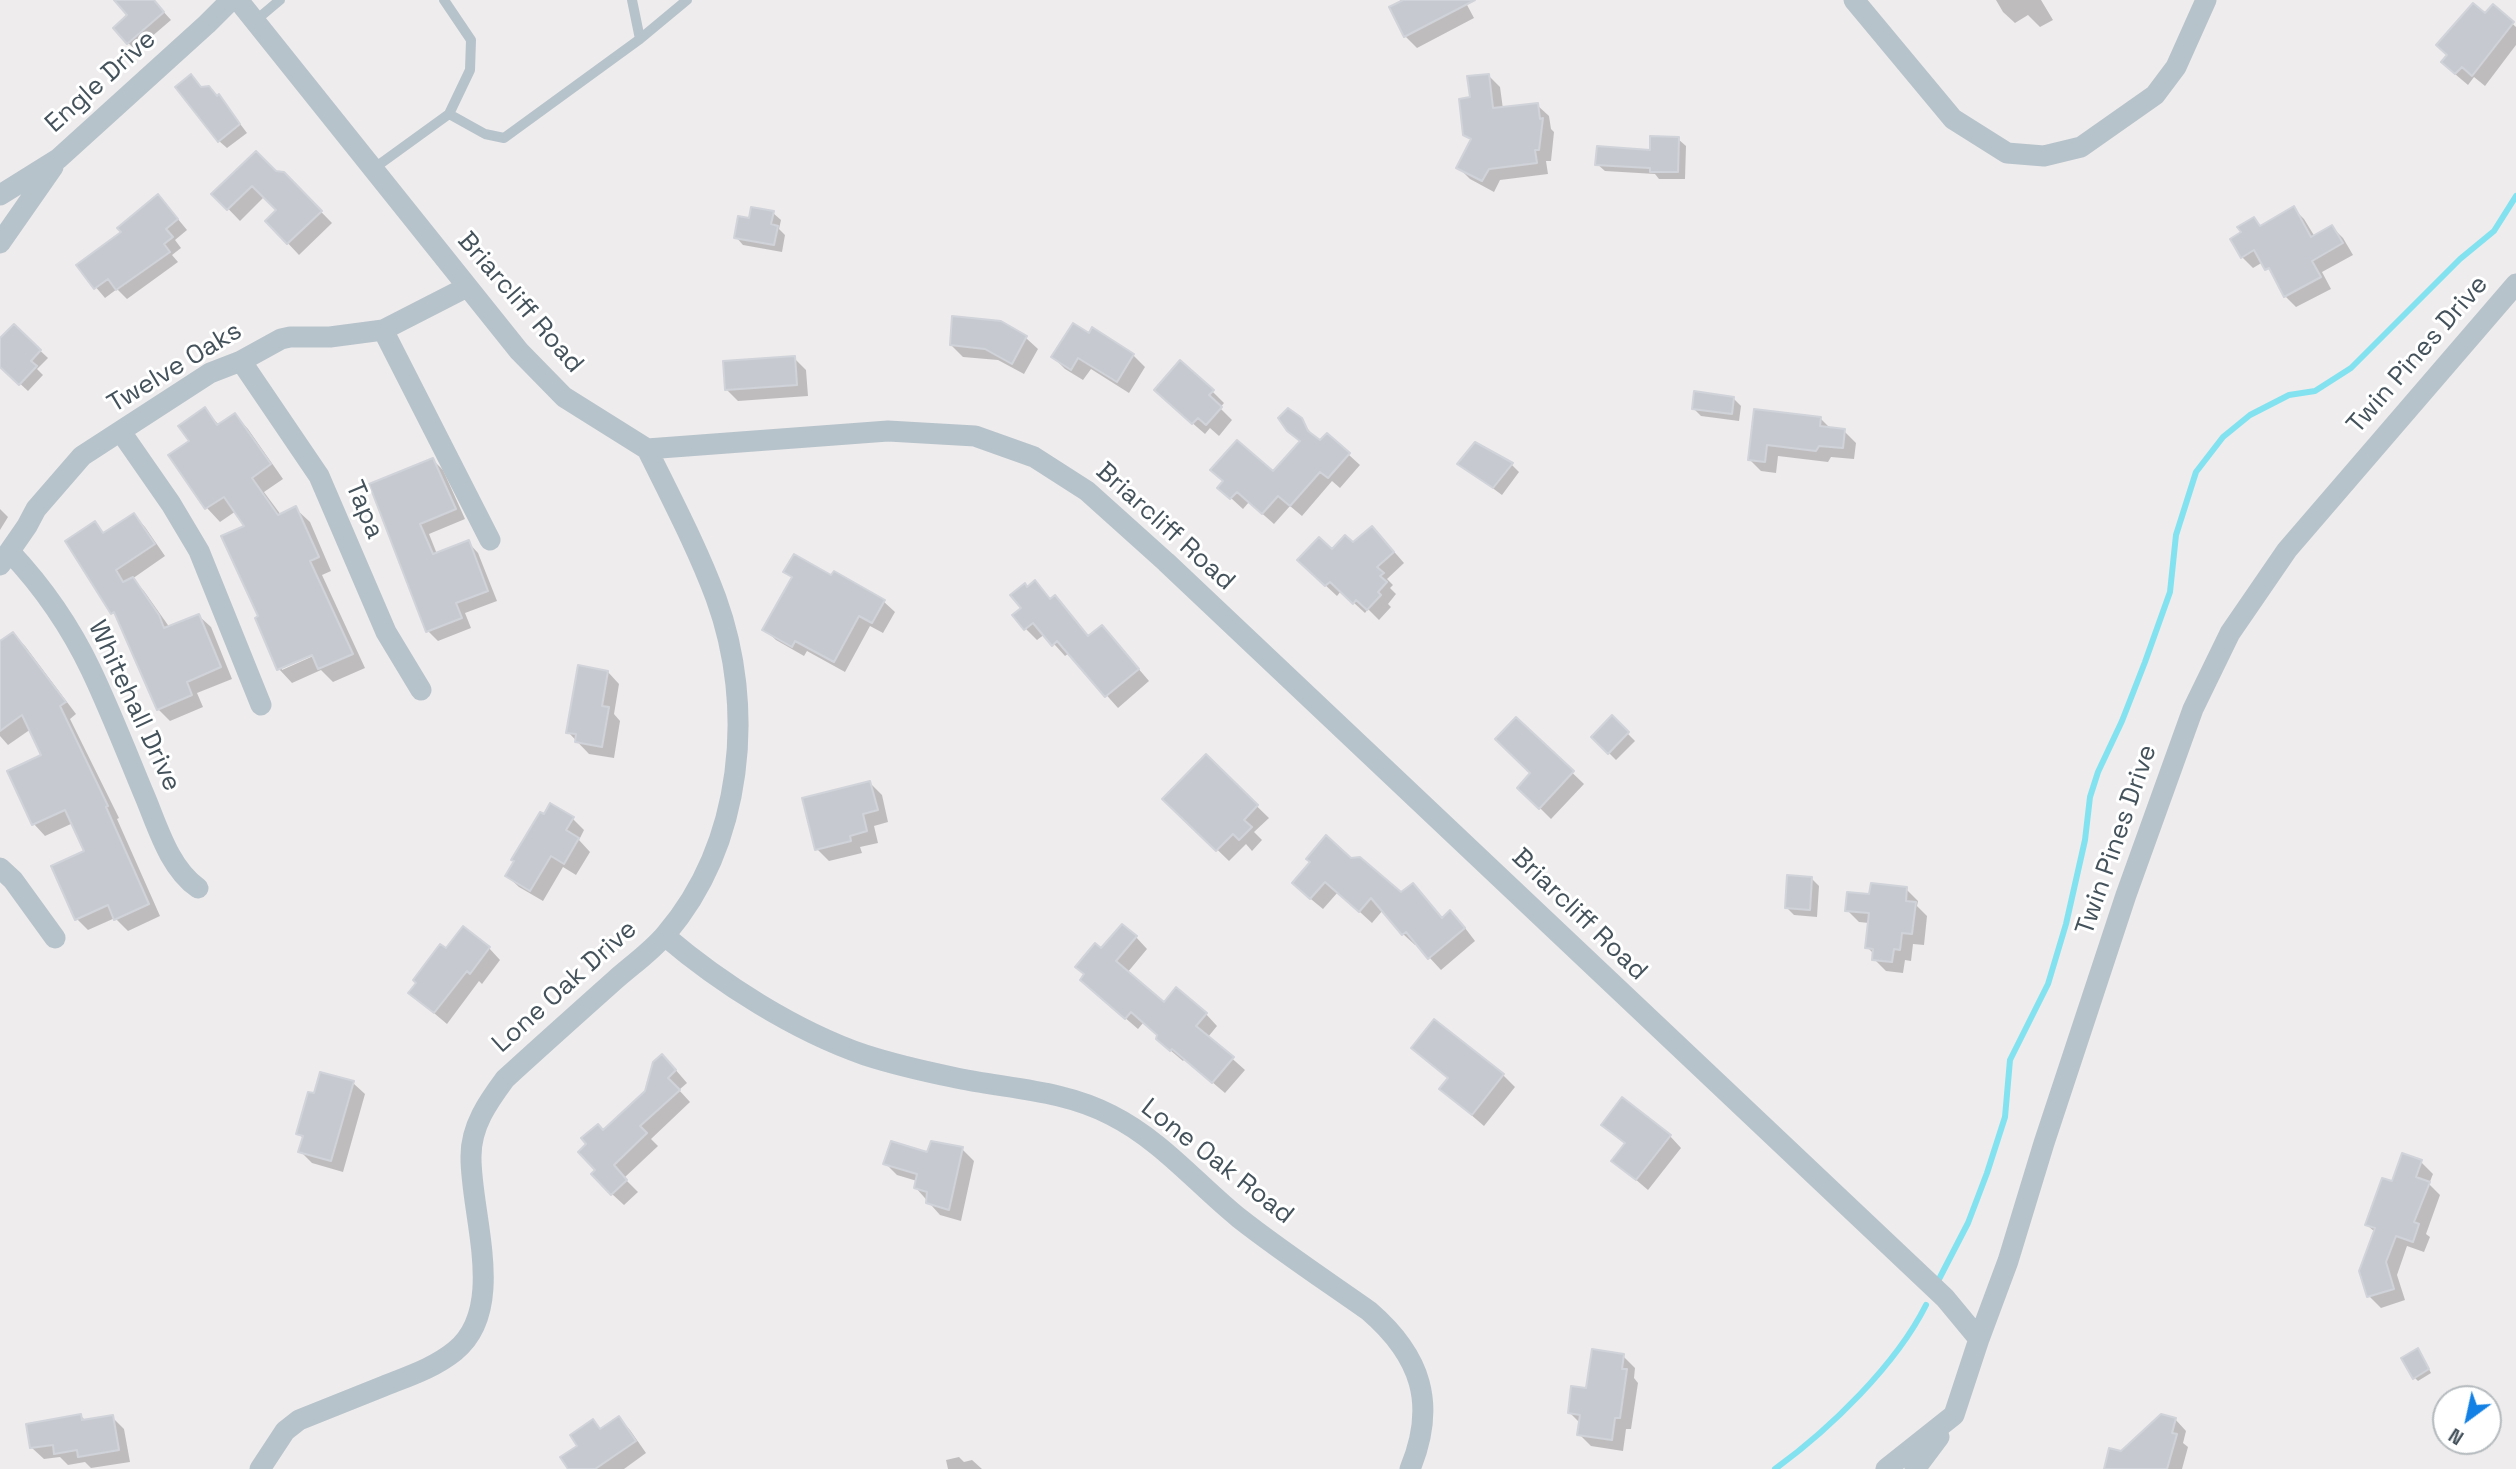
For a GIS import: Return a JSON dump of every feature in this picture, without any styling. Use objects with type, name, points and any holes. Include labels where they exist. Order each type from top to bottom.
[{"type":"street","name":"Engle Drive","points":[[0,195],[58,159],[231,0]]},
{"type":"street","name":"Briarcliff Road","points":[[238,0],[519,351],[564,397],[647,449],[888,431],[975,436],[1034,457],[1087,491],[1166,562],[1945,1298],[1979,1339]]},
{"type":"street","points":[[1854,0],[1953,119],[2007,153],[2044,156],[2081,147],[2155,95],[2176,67],[2206,0]]},
{"type":"street","points":[[0,243],[58,159]]},
{"type":"street","name":"Twin Pines Drive","points":[[1954,1415],[2008,1261],[2126,895],[2193,709],[2230,633],[2287,550],[2516,284]]},
{"type":"street","name":"Twelve Oaks","points":[[5,558],[36,509],[82,456],[211,373],[290,337],[330,337],[383,330],[467,287]]},
{"type":"street","points":[[383,330],[490,540]]},
{"type":"street","name":"Tapa","points":[[241,361],[319,476],[386,632],[421,690]]},
{"type":"street","points":[[121,432],[171,504],[199,551],[261,705]]},
{"type":"street","name":"Lone Oak Drive","points":[[260,1469],[285,1431],[299,1420],[436,1365],[458,1349],[468,1336],[480,1313],[482,1290],[482,1248],[471,1156],[476,1127],[487,1104],[505,1079],[665,936],[698,886],[723,830],[735,782],[738,704],[733,657],[716,599],[647,449]]},
{"type":"street","name":"Whitehall Drive","points":[[5,558],[34,577],[76,641],[166,845],[183,874],[198,888]]},
{"type":"street","points":[[0,868],[13,880],[55,939]]},
{"type":"street","name":"Lone Oak Road","points":[[665,936],[697,963],[748,996],[811,1031],[865,1055],[954,1077],[1067,1097],[1112,1115],[1154,1142],[1239,1217],[1389,1328],[1409,1355],[1421,1382],[1424,1410],[1417,1452],[1410,1469]]},
{"type":"street","points":[[1886,1469],[1954,1415]]},
{"type":"street","points":[[1915,1469],[1954,1415]]},
{"type":"street","points":[[1935,1469],[1954,1415]]},
{"type":"lane","points":[[255,21],[280,0]]},
{"type":"lane","points":[[373,169],[449,114],[470,70],[471,40],[444,0]]},
{"type":"lane","points":[[632,0],[640,39]]},
{"type":"lane","points":[[449,114],[485,134],[504,138],[640,39],[687,0]]},
{"type":"building","points":[[114,0],[154,0],[164,12],[127,44],[113,28],[127,15]]},
{"type":"building","points":[[1403,0],[1475,0],[1404,37],[1389,7]]},
{"type":"building","points":[[2473,3],[2485,13],[2493,4],[2514,22],[2472,76],[2462,67],[2455,74],[2441,62],[2447,55],[2436,45]]},
{"type":"building","points":[[191,74],[201,87],[209,86],[217,96],[219,94],[240,124],[218,142],[175,87]]},
{"type":"building","points":[[1489,74],[1493,108],[1538,103],[1540,119],[1543,118],[1539,150],[1535,150],[1537,163],[1489,169],[1482,181],[1456,168],[1471,139],[1463,135],[1459,99],[1470,97],[1467,76]]},
{"type":"building","points":[[1650,136],[1679,137],[1678,172],[1650,172],[1650,168],[1595,165],[1597,146],[1650,150]]},
{"type":"building","points":[[256,151],[276,171],[284,172],[322,211],[287,244],[265,221],[276,210],[252,186],[227,210],[211,194]]},
{"type":"building","points":[[158,194],[178,219],[166,229],[173,237],[164,244],[170,252],[116,290],[108,279],[94,289],[76,265],[121,232],[117,228]]},
{"type":"building","points":[[2294,206],[2311,237],[2332,225],[2343,243],[2312,261],[2321,277],[2284,297],[2269,268],[2265,270],[2254,250],[2241,258],[2230,239],[2241,232],[2237,227],[2254,217],[2260,226]]},
{"type":"building","points":[[751,207],[774,211],[771,224],[778,226],[774,245],[734,238],[738,216],[749,218]]},
{"type":"building","points":[[952,316],[1001,321],[1027,336],[1012,364],[985,349],[950,345]]},
{"type":"building","points":[[1073,323],[1089,333],[1092,327],[1134,354],[1117,382],[1078,358],[1071,370],[1051,357]]},
{"type":"building","points":[[14,324],[41,350],[31,361],[37,366],[19,385],[0,367],[0,338]]},
{"type":"building","points":[[795,356],[797,385],[725,390],[723,361]]},
{"type":"building","points":[[1180,360],[1214,390],[1209,395],[1222,407],[1206,425],[1198,418],[1192,424],[1154,390]]},
{"type":"building","points":[[1694,391],[1734,397],[1732,414],[1692,409]]},
{"type":"building","points":[[205,407],[217,425],[235,413],[271,464],[252,478],[278,515],[296,506],[319,557],[310,561],[353,654],[318,669],[312,655],[277,670],[255,618],[258,616],[221,536],[244,526],[224,497],[205,509],[168,455],[189,441],[178,426]]},
{"type":"building","points":[[1288,408],[1302,418],[1308,431],[1320,440],[1327,433],[1350,453],[1328,478],[1320,472],[1290,506],[1278,496],[1262,514],[1237,492],[1230,499],[1217,488],[1223,481],[1210,470],[1237,440],[1273,471],[1300,441],[1287,431],[1278,418]]},
{"type":"building","points":[[1754,409],[1821,417],[1820,426],[1845,429],[1843,448],[1819,446],[1816,451],[1767,445],[1765,462],[1748,460]]},
{"type":"building","points":[[1475,442],[1513,463],[1493,488],[1457,464]]},
{"type":"building","points":[[433,458],[456,509],[420,524],[433,554],[469,540],[488,591],[456,603],[462,618],[426,632],[369,484]]},
{"type":"building","points":[[134,513],[155,544],[116,570],[123,582],[133,577],[159,615],[164,628],[199,614],[221,667],[187,682],[192,695],[157,710],[114,612],[111,614],[65,541],[95,521],[103,533]]},
{"type":"building","points":[[1372,526],[1394,552],[1377,567],[1384,573],[1380,576],[1387,582],[1378,592],[1381,595],[1367,610],[1356,600],[1353,604],[1330,582],[1325,586],[1297,560],[1319,537],[1332,549],[1345,535],[1353,542]]},
{"type":"building","points":[[794,554],[831,575],[834,571],[885,600],[872,623],[859,616],[834,662],[795,641],[792,647],[762,630],[792,577],[783,572]]},
{"type":"building","points":[[1035,580],[1050,599],[1055,595],[1088,636],[1102,625],[1139,669],[1105,697],[1057,641],[1052,646],[1033,623],[1024,630],[1012,615],[1021,608],[1010,595],[1025,583],[1027,587]]},
{"type":"building","points":[[13,632],[66,702],[60,706],[108,806],[106,807],[149,904],[114,920],[108,905],[75,920],[51,866],[84,851],[65,810],[32,825],[7,771],[41,755],[22,715],[0,731],[0,641]]},
{"type":"building","points":[[578,665],[608,671],[602,706],[609,707],[602,747],[575,742],[576,734],[566,733]]},
{"type":"building","points":[[1612,715],[1629,732],[1608,754],[1591,737]]},
{"type":"building","points":[[1516,717],[1574,771],[1539,809],[1517,788],[1530,773],[1495,739]]},
{"type":"building","points":[[1206,754],[1258,805],[1244,820],[1252,827],[1239,840],[1233,834],[1216,851],[1162,799]]},
{"type":"building","points":[[870,781],[878,810],[863,814],[867,831],[850,836],[851,841],[815,850],[802,798]]},
{"type":"building","points":[[550,803],[574,817],[566,830],[579,838],[564,864],[551,856],[530,891],[505,876],[514,861],[511,860],[540,812],[544,814]]},
{"type":"building","points":[[1326,835],[1351,858],[1360,857],[1401,892],[1413,883],[1442,918],[1450,910],[1465,928],[1428,959],[1406,932],[1402,935],[1371,898],[1359,912],[1325,882],[1310,899],[1292,883],[1310,862],[1306,859]]},
{"type":"building","points":[[1787,875],[1812,877],[1810,910],[1785,908]]},
{"type":"building","points":[[1871,883],[1907,887],[1906,901],[1916,902],[1912,934],[1902,933],[1900,950],[1894,949],[1892,962],[1872,960],[1873,949],[1865,948],[1869,913],[1845,911],[1847,892],[1869,894]]},
{"type":"building","points":[[1122,924],[1137,936],[1116,961],[1164,1002],[1176,987],[1207,1013],[1196,1026],[1234,1057],[1212,1083],[1156,1039],[1157,1035],[1131,1012],[1125,1019],[1080,980],[1084,974],[1075,967],[1095,943],[1101,948]]},
{"type":"building","points":[[463,926],[490,947],[470,974],[467,971],[434,1013],[408,993],[416,983],[413,980],[440,944],[446,948]]},
{"type":"building","points":[[1434,1019],[1504,1074],[1472,1115],[1439,1089],[1448,1078],[1411,1048]]},
{"type":"building","points":[[662,1054],[676,1070],[668,1078],[680,1090],[640,1126],[647,1133],[614,1165],[627,1180],[611,1195],[591,1174],[595,1170],[578,1152],[586,1144],[581,1138],[598,1124],[603,1130],[645,1091],[653,1062]]},
{"type":"building","points":[[320,1072],[354,1081],[331,1161],[298,1152],[303,1136],[296,1134],[308,1092],[314,1093]]},
{"type":"building","points":[[1622,1097],[1671,1135],[1636,1180],[1611,1161],[1625,1143],[1601,1125]]},
{"type":"building","points":[[891,1141],[927,1152],[931,1141],[963,1147],[949,1210],[926,1203],[927,1192],[914,1188],[917,1174],[883,1164]]},
{"type":"building","points":[[2402,1153],[2422,1160],[2416,1177],[2430,1182],[2414,1222],[2419,1224],[2413,1242],[2396,1236],[2386,1262],[2394,1289],[2367,1297],[2359,1271],[2375,1228],[2365,1225],[2382,1178],[2392,1181]]},
{"type":"building","points":[[2418,1348],[2429,1369],[2413,1379],[2401,1358]]},
{"type":"building","points":[[1592,1349],[1624,1354],[1622,1369],[1627,1369],[1620,1418],[1615,1418],[1612,1440],[1577,1435],[1580,1415],[1568,1413],[1571,1386],[1586,1388]]},
{"type":"building","points":[[81,1414],[82,1420],[113,1415],[119,1450],[78,1457],[77,1450],[54,1454],[53,1445],[30,1448],[26,1424]]},
{"type":"building","points":[[2161,1414],[2176,1418],[2172,1433],[2177,1434],[2167,1469],[2104,1469],[2109,1448],[2121,1451]]},
{"type":"building","points":[[619,1416],[636,1441],[595,1469],[568,1469],[560,1457],[577,1446],[570,1435],[593,1419],[600,1429]]},
{"type":"waterway","points":[[1937,1283],[1968,1223],[1987,1173],[2005,1117],[2010,1060],[2048,984],[2066,924],[2085,840],[2090,797],[2098,772],[2122,721],[2170,592],[2176,535],[2196,472],[2223,437],[2250,415],[2289,395],[2315,391],[2351,368],[2460,259],[2494,231],[2516,196]]},
{"type":"waterway","points":[[1775,1469],[1818,1435],[1880,1373],[1913,1328],[1926,1305]]}]
